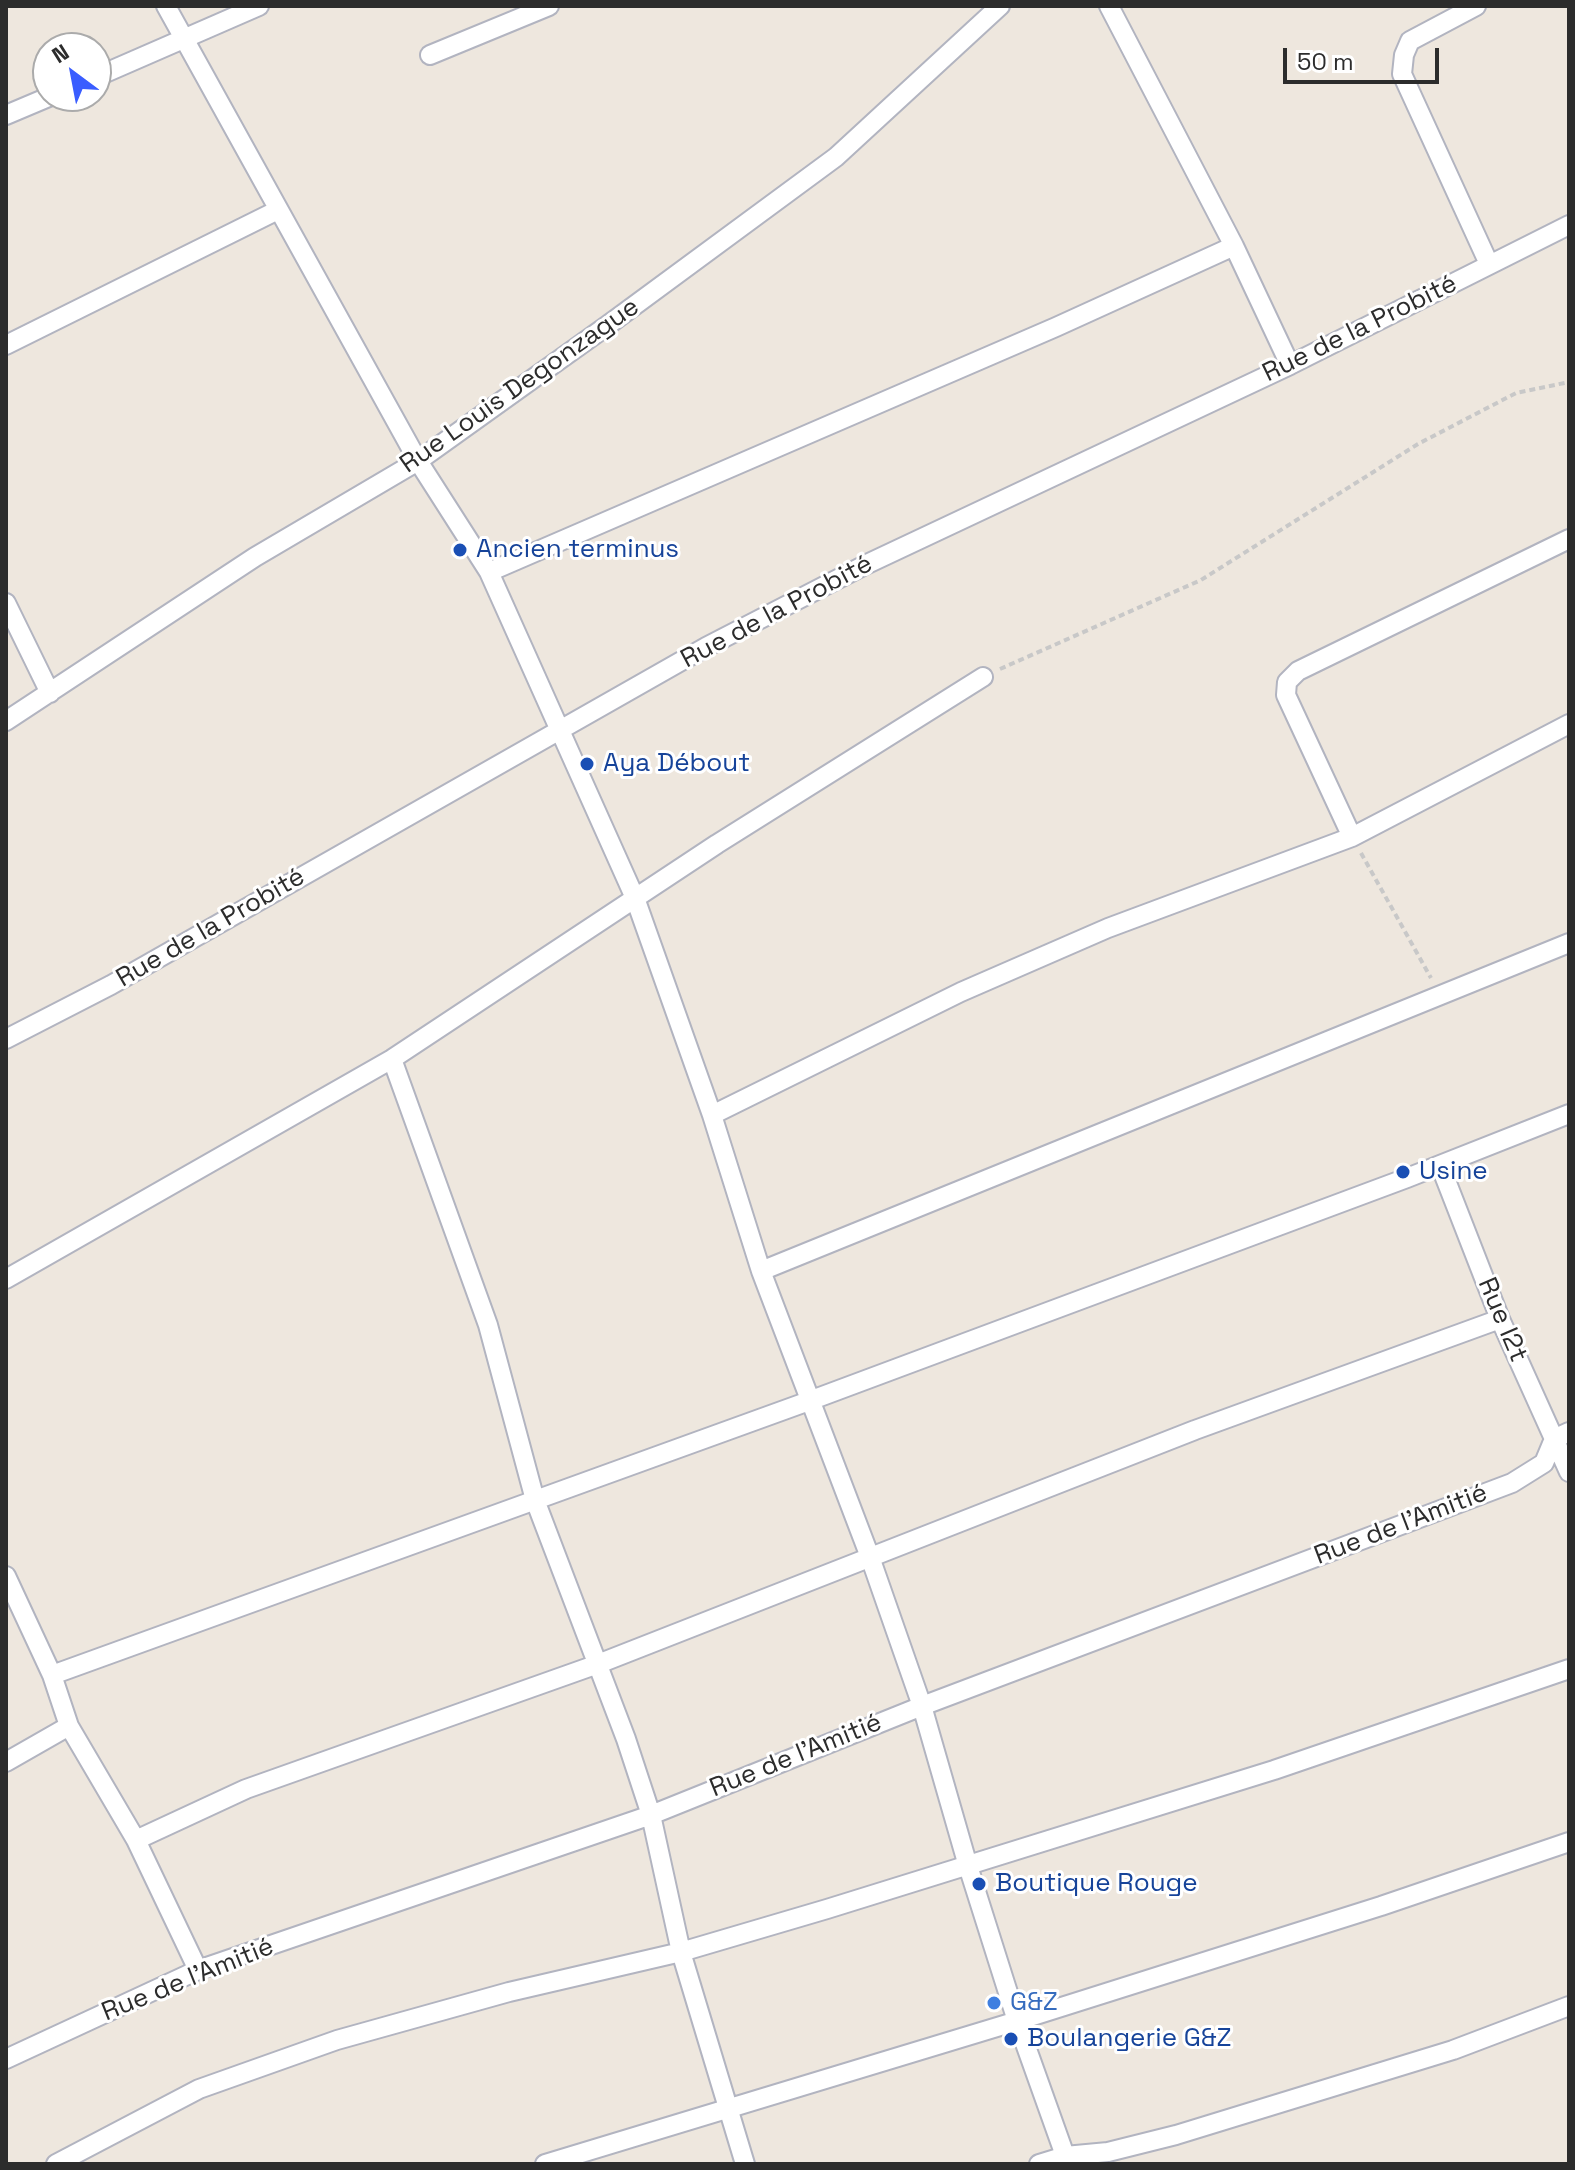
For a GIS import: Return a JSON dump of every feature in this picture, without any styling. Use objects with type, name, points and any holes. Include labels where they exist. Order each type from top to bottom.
[{"type":"street","points":[[166,6],[418,461],[489,572],[635,898],[712,1115],[761,1271],[870,1557],[922,1706],[1017,2021],[1067,2160]]},
{"type":"street","points":[[112,70],[259,6]]},
{"type":"street","points":[[430,55],[549,6]]},
{"type":"street","name":"Rue Louis Degonzague","points":[[6,721],[255,557],[418,461],[802,184],[836,157],[1000,6]]},
{"type":"street","points":[[1109,6],[1234,246],[1290,365]]},
{"type":"street","points":[[1476,6],[1410,41],[1404,55],[1402,74],[1489,264]]},
{"type":"street","points":[[6,115],[32,104]]},
{"type":"street","points":[[6,345],[278,210]]},
{"type":"street","name":"Rue de la Probité","points":[[6,1039],[111,985],[706,647],[865,565],[1290,365],[1569,225]]},
{"type":"street","points":[[489,572],[1042,334],[1234,246]]},
{"type":"street","points":[[1352,837],[1286,695],[1287,682],[1298,671],[1569,539]]},
{"type":"street","points":[[6,603],[50,693]]},
{"type":"street","points":[[6,1279],[392,1059],[635,898],[983,677]]},
{"type":"street","points":[[712,1115],[961,992],[1095,933],[1352,837],[1569,724]]},
{"type":"street","points":[[761,1271],[1569,943]]},
{"type":"street","points":[[392,1059],[488,1325],[535,1500],[598,1664],[651,1815],[681,1952],[745,2164]]},
{"type":"street","points":[[52,1675],[809,1401],[1569,1114]]},
{"type":"street","name":"Rue I2t","points":[[1440,1165],[1500,1319],[1561,1436],[1569,1472]]},
{"type":"street","points":[[136,1840],[246,1789],[598,1664],[1195,1430],[1500,1319]]},
{"type":"street","name":"Rue de l'Amitié","points":[[6,2059],[198,1970],[651,1815],[922,1706],[1512,1483],[1544,1463],[1561,1436]]},
{"type":"street","points":[[6,1576],[52,1675],[69,1726],[136,1840],[198,1970]]},
{"type":"street","points":[[56,2164],[92,2156],[199,2089],[337,2040],[509,1992],[681,1952],[968,1866],[1274,1770],[1569,1669]]},
{"type":"street","points":[[6,1762],[69,1726]]},
{"type":"street","points":[[545,2164],[1017,2021],[1381,1906],[1569,1842]]},
{"type":"street","points":[[1039,2164],[1108,2152],[1176,2135],[1453,2050],[1569,2006]]},
{"type":"path","points":[[983,677],[1201,580],[1418,444],[1516,393],[1569,382]]},
{"type":"path","points":[[1352,837],[1440,995]]},
{"type":"place","name":"Ancien terminus","points":[[460,550]]},
{"type":"place","name":"Aya Débout","points":[[587,764]]},
{"type":"place","name":"Usine","points":[[1403,1172]]},
{"type":"place","name":"Boutique Rouge","points":[[979,1884]]},
{"type":"place","name":"G&Z","points":[[994,2003]]},
{"type":"place","name":"Boulangerie G&Z","points":[[1011,2039]]}]
